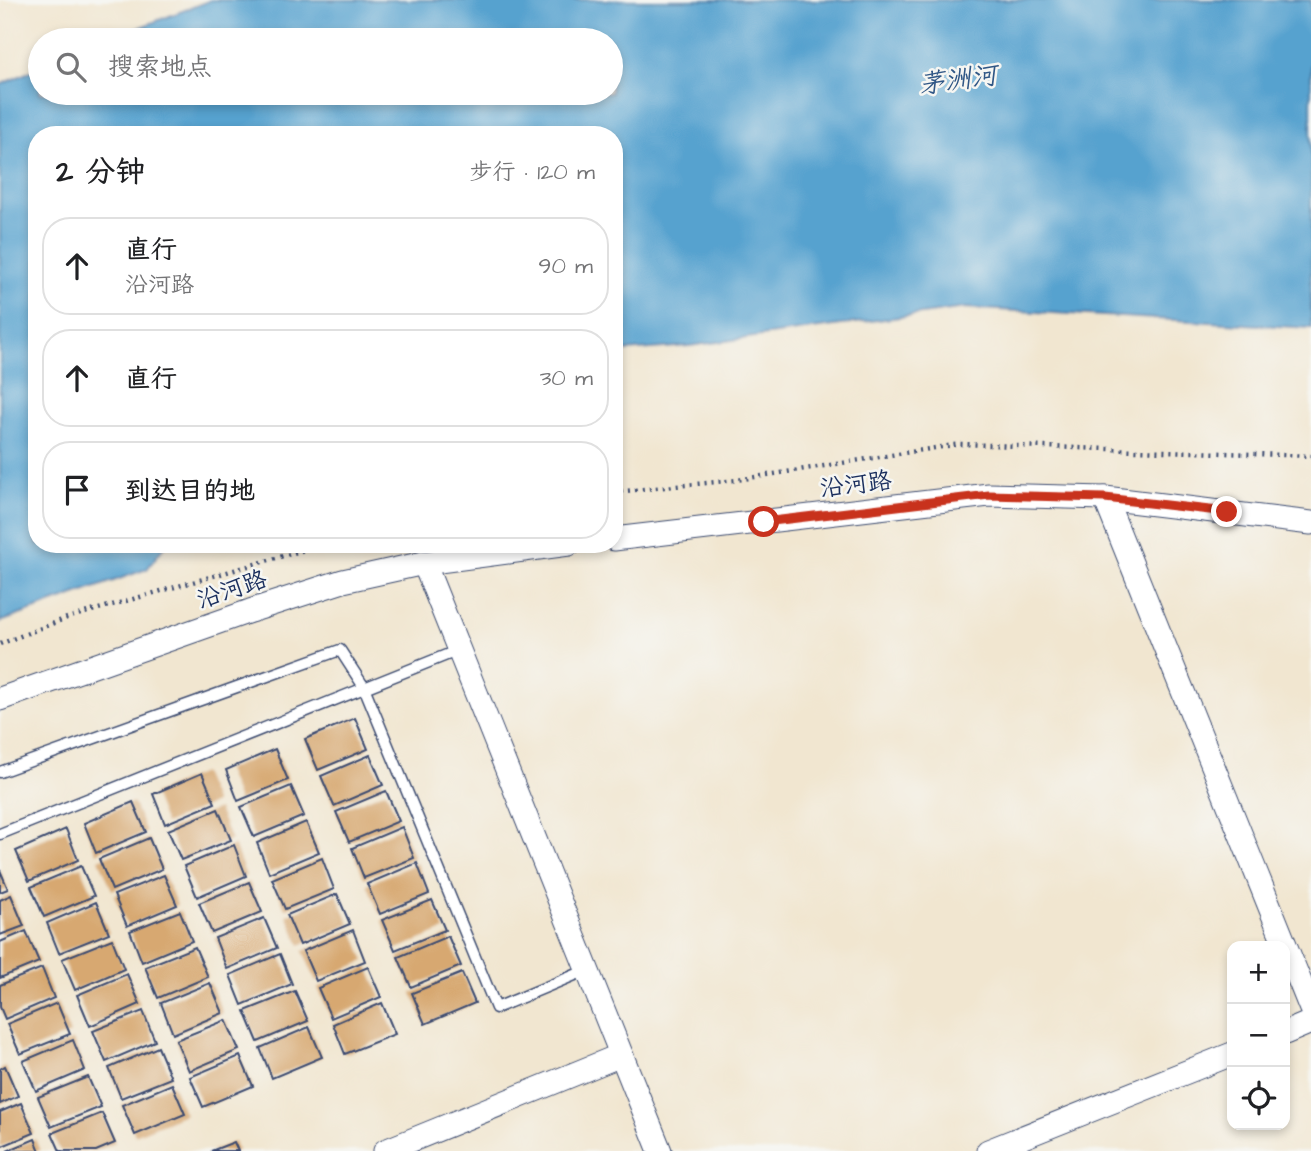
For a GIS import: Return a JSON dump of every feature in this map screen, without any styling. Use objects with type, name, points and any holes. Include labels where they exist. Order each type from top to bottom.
[{"type":"street","name":"沿河路","points":[[623,538],[989,495],[1105,498],[1311,523]]},
{"type":"street","points":[[1105,498],[1311,1009]]},
{"type":"street","name":"沿河路","points":[[0,699],[317,590],[424,563],[500,553]]},
{"type":"street","points":[[424,563],[660,1151]]},
{"type":"street","points":[[1290,1031],[1311,1022]]},
{"type":"street","points":[[385,1151],[621,1055]]},
{"type":"street","points":[[988,1151],[1227,1056]]},
{"type":"lane","points":[[0,772],[340,650],[364,687],[496,1008],[587,971]]},
{"type":"lane","points":[[0,834],[459,650]]},
{"type":"path","points":[[623,491],[737,480],[960,444],[1311,456]]},
{"type":"path","points":[[0,644],[67,618],[294,553]]},
{"type":"water","name":"茅洲河","points":[[211,0],[1311,0],[1311,328],[965,308],[689,346],[623,351],[623,126],[28,126],[28,553],[159,553],[147,569],[0,622],[0,85],[28,72],[28,105],[623,105],[623,28],[138,28]]},
{"type":"building","points":[[355,718],[368,749],[318,770],[305,739]]},
{"type":"building","points":[[275,749],[288,780],[238,801],[226,770]]},
{"type":"building","points":[[370,755],[383,785],[334,806],[321,776]]},
{"type":"building","points":[[202,773],[215,803],[165,824],[153,794]]},
{"type":"building","points":[[291,786],[304,816],[254,837],[241,807]]},
{"type":"building","points":[[386,791],[399,821],[349,842],[336,812]]},
{"type":"building","points":[[133,802],[146,832],[96,853],[84,823]]},
{"type":"building","points":[[218,809],[231,840],[181,860],[168,830]]},
{"type":"building","points":[[306,822],[319,852],[269,873],[257,843]]},
{"type":"building","points":[[402,827],[414,858],[364,878],[352,848]]},
{"type":"building","points":[[66,829],[78,860],[29,881],[16,851]]},
{"type":"building","points":[[149,838],[162,869],[112,890],[99,859]]},
{"type":"building","points":[[234,845],[246,876],[197,897],[184,866]]},
{"type":"building","points":[[322,858],[334,889],[285,909],[272,879]]},
{"type":"building","points":[[417,863],[429,894],[380,914],[367,884]]},
{"type":"building","points":[[81,866],[94,896],[44,917],[31,887]]},
{"type":"building","points":[[0,870],[8,889],[0,892]]},
{"type":"building","points":[[164,875],[177,905],[127,926],[114,895]]},
{"type":"building","points":[[249,882],[262,912],[212,933],[199,903]]},
{"type":"building","points":[[337,894],[350,924],[300,945],[287,915]]},
{"type":"building","points":[[11,895],[24,926],[0,935],[0,900]]},
{"type":"building","points":[[432,900],[445,930],[395,950],[382,920]]},
{"type":"building","points":[[96,902],[109,933],[59,953],[47,923]]},
{"type":"building","points":[[180,911],[192,941],[142,962],[130,931]]},
{"type":"building","points":[[264,918],[277,948],[227,969],[215,938]]},
{"type":"building","points":[[353,930],[365,961],[316,981],[303,951]]},
{"type":"building","points":[[26,931],[39,962],[0,978],[0,942]]},
{"type":"building","points":[[448,936],[461,966],[411,987],[398,957]]},
{"type":"building","points":[[112,939],[124,969],[75,990],[62,959]]},
{"type":"building","points":[[195,947],[208,977],[158,998],[145,967]]},
{"type":"building","points":[[280,954],[292,984],[242,1005],[230,975]]},
{"type":"building","points":[[368,967],[381,997],[331,1018],[318,988]]},
{"type":"building","points":[[42,968],[54,998],[5,1019],[0,1007],[0,985]]},
{"type":"building","points":[[462,973],[475,1003],[425,1024],[412,993]]},
{"type":"building","points":[[127,974],[140,1004],[90,1026],[77,995]]},
{"type":"building","points":[[210,983],[223,1013],[173,1034],[161,1003]]},
{"type":"building","points":[[295,991],[308,1021],[258,1042],[245,1011]]},
{"type":"building","points":[[57,1003],[70,1034],[20,1054],[7,1024]]},
{"type":"building","points":[[382,1003],[395,1034],[345,1054],[333,1024]]},
{"type":"building","points":[[143,1011],[155,1041],[106,1062],[93,1031]]},
{"type":"building","points":[[226,1020],[239,1050],[189,1071],[176,1040]]},
{"type":"building","points":[[309,1027],[322,1057],[272,1078],[260,1048]]},
{"type":"building","points":[[73,1040],[85,1070],[36,1091],[23,1061]]},
{"type":"building","points":[[158,1047],[171,1078],[121,1098],[109,1068]]},
{"type":"building","points":[[240,1056],[253,1086],[203,1107],[190,1077]]},
{"type":"building","points":[[5,1066],[18,1096],[0,1104],[0,1069]]},
{"type":"building","points":[[88,1077],[101,1107],[51,1127],[38,1097]]},
{"type":"building","points":[[172,1084],[185,1114],[135,1135],[122,1105]]},
{"type":"building","points":[[21,1103],[34,1133],[0,1147],[0,1112]]},
{"type":"building","points":[[102,1113],[115,1143],[96,1151],[60,1151],[52,1133]]},
{"type":"building","points":[[35,1139],[40,1151],[7,1151]]},
{"type":"building","points":[[234,1142],[238,1151],[211,1151]]},
{"type":"route","points":[[764,522],[989,495],[1105,498],[1227,512]]}]
